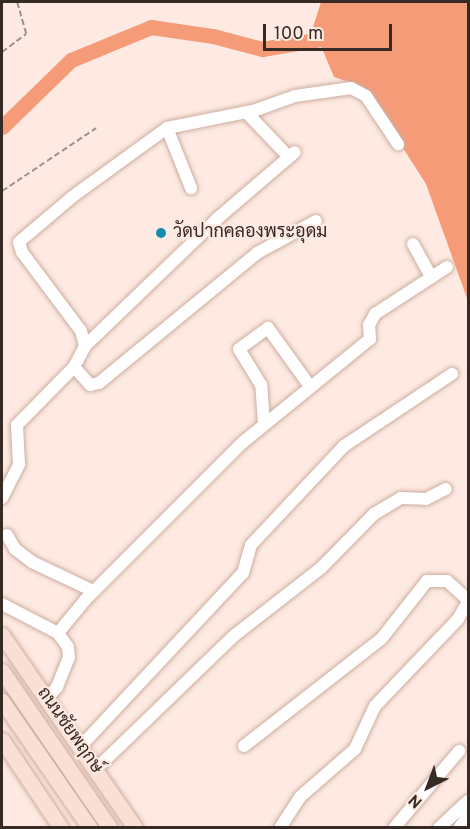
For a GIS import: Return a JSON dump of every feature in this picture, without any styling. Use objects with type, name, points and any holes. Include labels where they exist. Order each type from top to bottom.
[{"type":"main road","name":"ถนนชัยพฤกษ์","points":[[2,635],[135,828]]},
{"type":"main road","name":"ถนนชัยพฤกษ์","points":[[2,671],[110,828]]},
{"type":"main road","name":"ถนนชัยพฤกษ์","points":[[2,701],[90,828]]},
{"type":"main road","points":[[2,740],[61,828]]},
{"type":"street","points":[[85,346],[81,331],[22,252],[19,242],[72,197],[167,128],[246,112],[296,96],[358,89],[398,144]]},
{"type":"street","points":[[2,498],[20,464],[17,425],[74,367],[85,346],[292,155],[246,112]]},
{"type":"street","points":[[167,128],[191,188]]},
{"type":"street","points":[[74,367],[90,385],[107,377],[257,253],[316,221]]},
{"type":"street","points":[[413,244],[431,277]]},
{"type":"street","points":[[58,633],[93,591],[198,484],[309,385],[370,339],[369,325],[375,314],[447,267]]},
{"type":"street","points":[[264,424],[261,385],[239,349],[268,328],[309,385]]},
{"type":"street","points":[[81,747],[243,573],[251,544],[344,446],[452,374]]},
{"type":"street","points":[[96,769],[236,635],[321,568],[374,514],[400,498],[426,499],[446,489]]},
{"type":"street","points":[[8,535],[15,549],[32,562],[93,591]]},
{"type":"street","points":[[244,746],[382,638],[427,581],[447,581],[468,601],[458,619],[375,706],[355,749],[300,797],[280,828]]},
{"type":"street","points":[[2,604],[58,633],[68,647],[69,657],[61,679],[47,699]]},
{"type":"street","points":[[394,828],[459,751]]},
{"type":"street","points":[[439,828],[468,801]]},
{"type":"street","points":[[459,828],[468,816]]},
{"type":"path","points":[[2,52],[26,34],[17,2]]},
{"type":"path","points":[[2,191],[96,128]]},
{"type":"shaded area","points":[[321,2],[468,2],[468,301],[426,184],[364,87],[334,77],[313,27]]},
{"type":"waterway","points":[[2,127],[71,60],[151,27],[213,36],[262,49],[338,36]]},
{"type":"place","name":"วัดปากคลองพระอุดม","points":[[161,233]]}]
